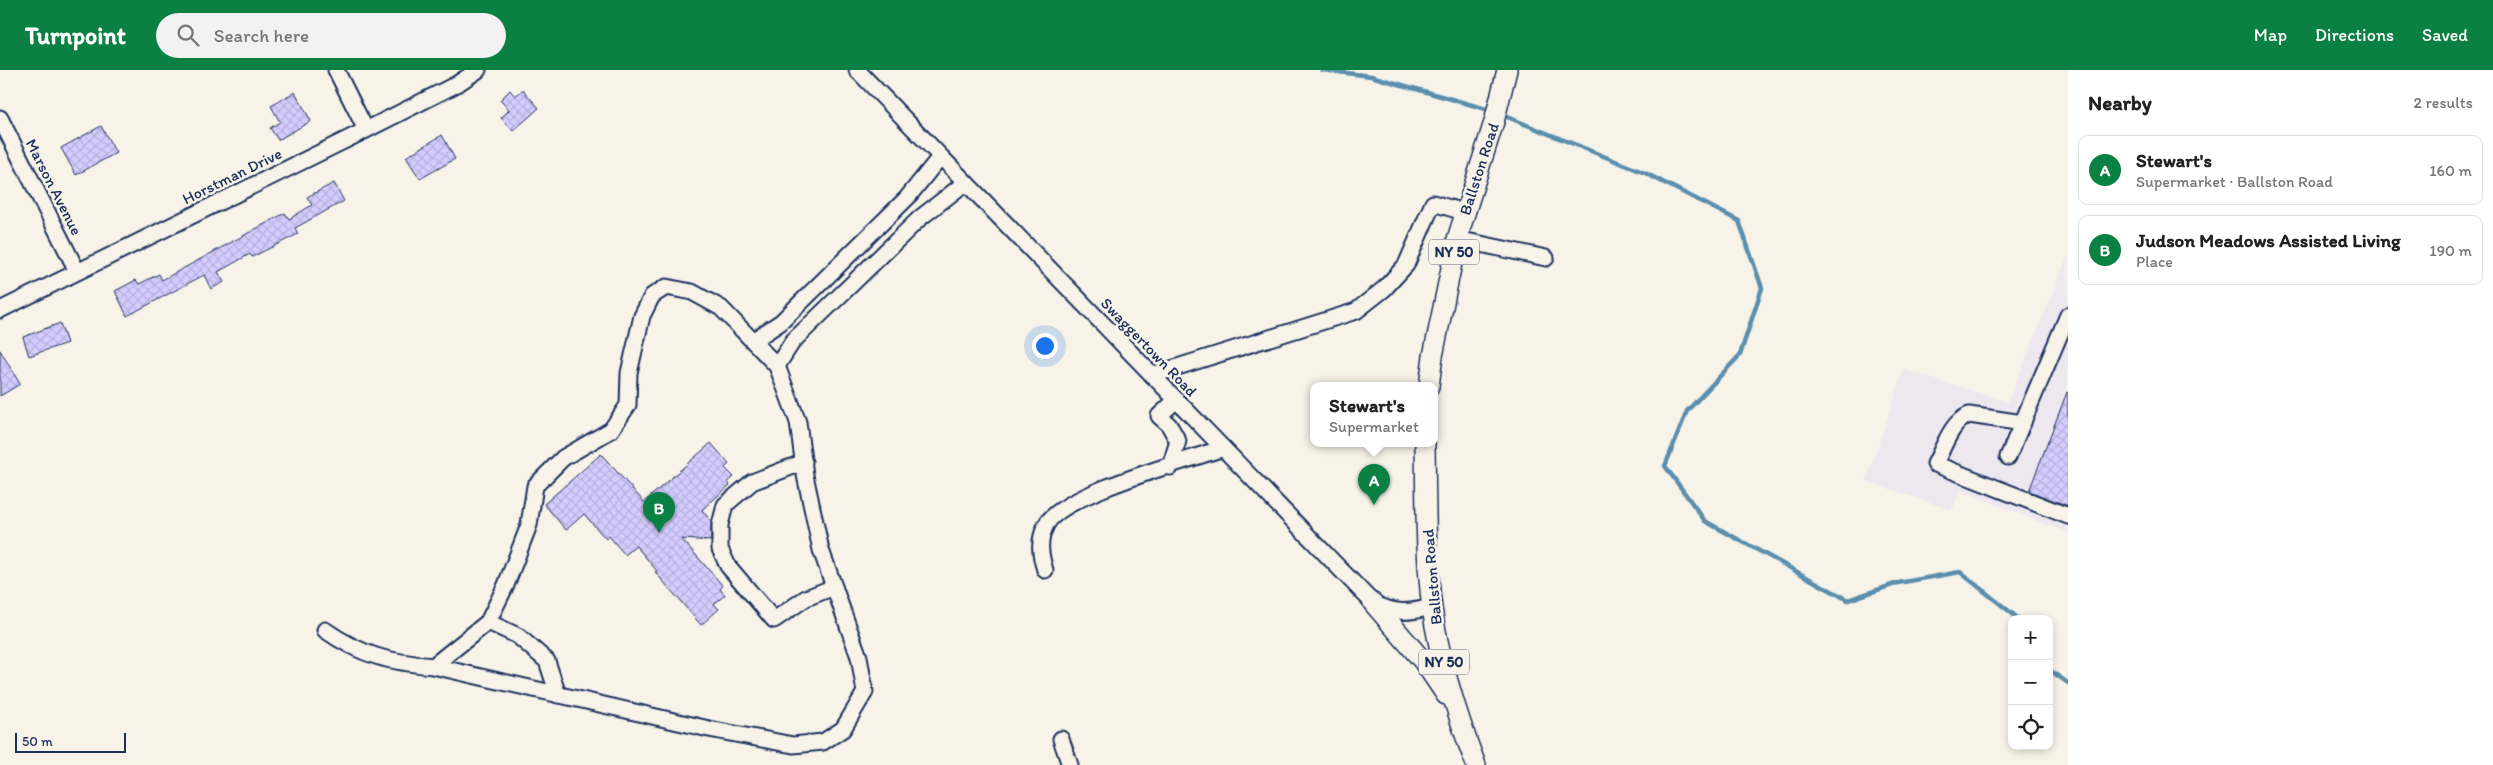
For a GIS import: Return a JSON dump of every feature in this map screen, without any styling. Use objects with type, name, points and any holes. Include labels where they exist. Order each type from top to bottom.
[{"type":"main road","name":"Ballston Road","points":[[1430,382],[1457,239],[1500,103],[1507,70]]},
{"type":"main road","name":"Ballston Road","points":[[1425,447],[1426,519],[1432,607],[1457,716],[1476,765]]},
{"type":"main road","points":[[1373,603],[1440,684],[1457,716]]},
{"type":"street","points":[[336,70],[366,130]]},
{"type":"street","name":"Horstman Drive","points":[[0,310],[366,130],[457,84],[478,70]]},
{"type":"street","name":"Swaggertown Road","points":[[857,70],[1373,603],[1391,612],[1432,607]]},
{"type":"street","name":"Marson Avenue","points":[[0,118],[77,271]]},
{"type":"street","points":[[754,340],[782,322],[907,198],[940,157]]},
{"type":"street","points":[[777,366],[793,341],[920,218],[965,183]]},
{"type":"street","points":[[1152,375],[1356,311],[1384,289],[1406,266],[1433,203],[1464,212]]},
{"type":"street","points":[[1457,239],[1546,258]]},
{"type":"street","points":[[325,630],[349,647],[394,662],[433,666],[709,730],[793,745],[823,742],[843,729],[866,692],[859,657],[821,550],[798,422],[777,366],[754,340],[721,308],[692,292],[666,287],[652,296],[642,316],[629,373],[628,405],[611,430],[563,458],[535,486],[529,525],[506,585],[488,622],[433,666]]},
{"type":"street","points":[[2008,457],[2068,314]]},
{"type":"street","points":[[1170,467],[1178,440],[1169,425],[1159,416],[1176,400]]},
{"type":"street","points":[[2023,423],[1969,415],[1962,418],[1953,428],[1935,464],[2068,516]]},
{"type":"street","points":[[1045,570],[1040,552],[1041,536],[1046,523],[1069,504],[1098,490],[1223,448]]},
{"type":"street","points":[[804,462],[752,482],[724,505],[720,525],[720,549],[728,566],[774,620],[806,598],[834,587]]},
{"type":"street","points":[[488,622],[518,636],[547,661],[558,695]]},
{"type":"street","points":[[1061,739],[1070,765]]},
{"type":"shaded area","points":[[2068,256],[2068,533],[1960,490],[1952,510],[1866,481],[1904,370],[2008,402]]},
{"type":"building","points":[[510,90],[515,96],[523,90],[539,108],[513,131],[501,118],[509,110],[500,100]]},
{"type":"building","points":[[295,92],[311,121],[278,140],[270,128],[280,122],[271,106]]},
{"type":"building","points":[[101,126],[116,153],[76,175],[61,148]]},
{"type":"building","points":[[442,135],[455,159],[420,179],[406,157]]},
{"type":"building","points":[[334,183],[344,201],[295,228],[298,234],[252,257],[250,254],[218,272],[224,282],[211,289],[204,275],[127,316],[115,291],[136,280],[139,284],[159,274],[162,280],[285,213],[289,219],[312,205],[307,197]]},
{"type":"building","points":[[60,323],[67,343],[29,356],[23,337]]},
{"type":"building","points":[[0,350],[20,384],[0,396]]},
{"type":"building","points":[[2068,393],[2068,506],[2029,491]]},
{"type":"building","points":[[711,443],[729,464],[725,468],[734,477],[728,482],[730,485],[702,510],[711,521],[711,541],[682,539],[723,586],[720,589],[725,595],[714,604],[719,609],[701,625],[655,572],[657,571],[636,546],[625,555],[609,536],[606,539],[584,514],[566,530],[544,504],[601,454],[644,502]]},
{"type":"waterway","points":[[1322,70],[1371,76],[1493,111]]},
{"type":"waterway","points":[[1500,114],[1645,173],[1739,221],[1762,288],[1740,355],[1687,411],[1665,466],[1705,521],[1848,600],[1898,583],[1960,572],[2014,615]]},
{"type":"waterway","points":[[2053,673],[2068,683]]},
{"type":"place","name":"Stewart's","points":[[1374,505]]},
{"type":"place","name":"Judson Meadows Assisted Living","points":[[659,533]]}]
